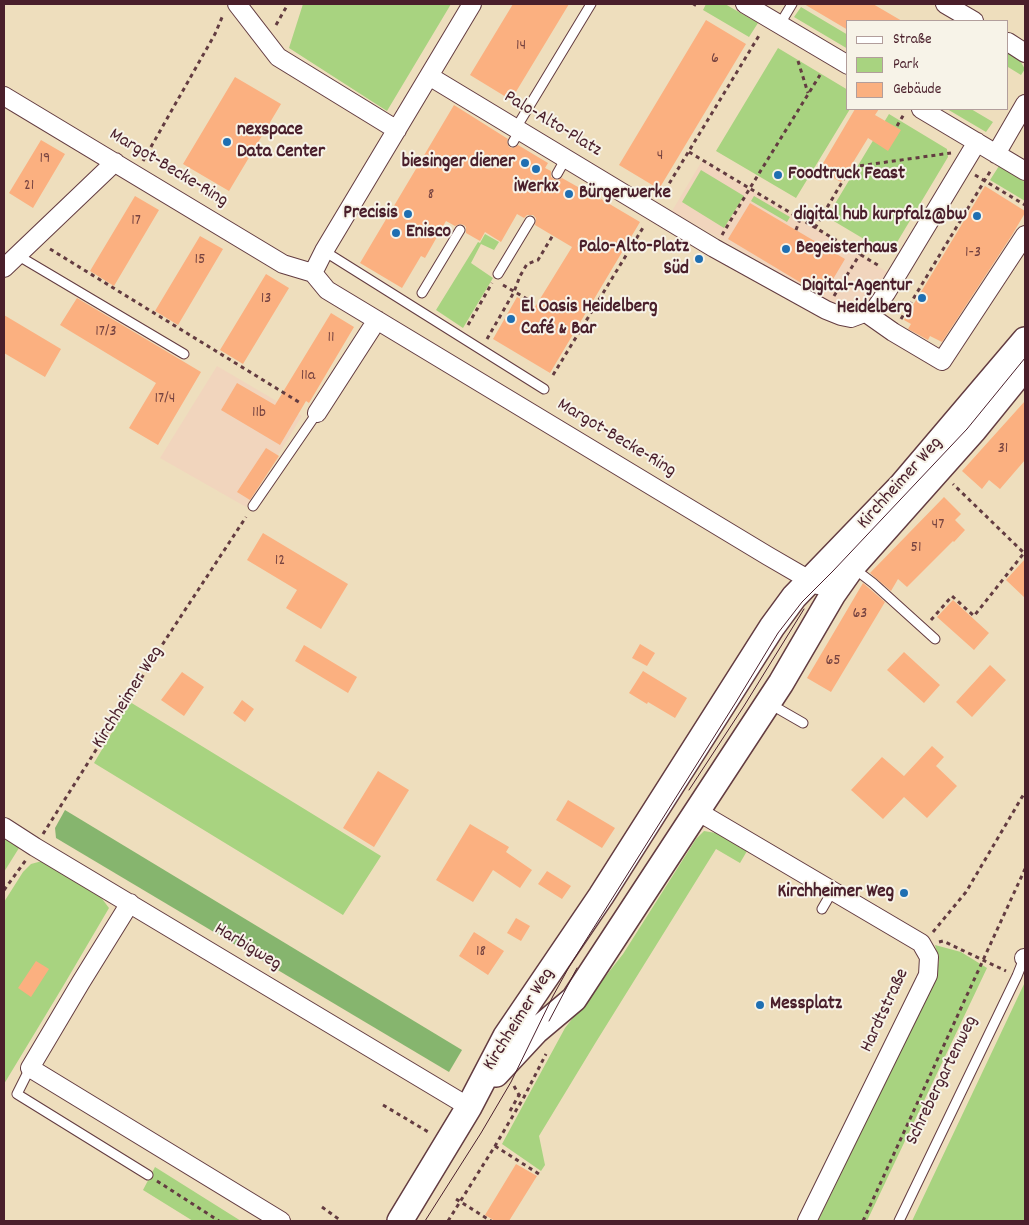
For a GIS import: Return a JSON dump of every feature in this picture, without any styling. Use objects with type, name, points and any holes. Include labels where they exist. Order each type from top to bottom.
[{"type":"street","points":[[313,273],[472,4]]},
{"type":"street","points":[[745,4],[846,64]]},
{"type":"street","points":[[944,4],[972,20]]},
{"type":"street","points":[[231,8],[266,41],[278,56],[397,130]]},
{"type":"street","points":[[1009,43],[1025,53]]},
{"type":"street","name":"Palo-Alto-Platz","points":[[429,76],[517,133],[566,158],[714,248],[826,310],[851,318],[866,313]]},
{"type":"street","name":"Margot-Becke-Ring","points":[[4,96],[114,162],[137,171],[284,264],[313,273],[327,290],[833,594]]},
{"type":"street","points":[[998,155],[1025,104]]},
{"type":"street","points":[[923,110],[1025,171]]},
{"type":"street","points":[[866,313],[875,310],[977,142]]},
{"type":"street","points":[[4,268],[114,162]]},
{"type":"street","points":[[866,313],[893,332],[942,361],[1025,234]]},
{"type":"street","points":[[317,412],[376,320]]},
{"type":"street","name":"Kirchheimer Weg","points":[[400,1221],[469,1107],[506,1036],[601,896],[772,627],[794,597],[901,486],[1025,340]]},
{"type":"street","name":"Kirchheimer Weg","points":[[469,1107],[519,1048],[574,999],[768,703],[833,594],[852,567],[974,430],[1025,367]]},
{"type":"street","points":[[697,811],[921,943]]},
{"type":"street","name":"Harbigweg","points":[[4,827],[469,1107]]},
{"type":"street","points":[[130,904],[30,1068],[281,1221]]},
{"type":"street","name":"Hardtstraße","points":[[807,1221],[928,975],[929,957],[921,943]]},
{"type":"lane","points":[[517,133],[591,4]]},
{"type":"lane","points":[[775,21],[792,4]]},
{"type":"lane","points":[[557,174],[566,158]]},
{"type":"lane","points":[[498,274],[530,221]]},
{"type":"lane","points":[[422,293],[460,230]]},
{"type":"lane","points":[[324,252],[544,389]]},
{"type":"lane","points":[[17,255],[184,354]]},
{"type":"lane","points":[[253,506],[317,412]]},
{"type":"lane","points":[[852,567],[873,583],[935,639]]},
{"type":"lane","points":[[768,703],[803,723]]},
{"type":"lane","points":[[822,909],[833,890]]},
{"type":"lane","name":"Schrebergartenweg","points":[[899,1221],[1025,958]]},
{"type":"lane","points":[[30,1068],[16,1094],[148,1175]]},
{"type":"path","points":[[266,41],[288,4]]},
{"type":"path","points":[[137,171],[231,8]]},
{"type":"path","points":[[553,375],[689,152],[775,21]]},
{"type":"path","points":[[798,61],[808,94]]},
{"type":"path","points":[[714,248],[820,75]]},
{"type":"path","points":[[897,126],[906,110]]},
{"type":"path","points":[[815,228],[851,166],[950,153],[977,142]]},
{"type":"path","points":[[689,152],[897,276]]},
{"type":"path","points":[[893,332],[985,181],[998,155]]},
{"type":"path","points":[[962,167],[1025,205]]},
{"type":"path","points":[[732,219],[739,221]]},
{"type":"path","points":[[796,230],[800,219]]},
{"type":"path","points":[[480,335],[486,339],[514,292],[527,264],[538,260],[553,235]]},
{"type":"path","points":[[34,239],[317,412]]},
{"type":"path","points":[[826,310],[860,254]]},
{"type":"path","points":[[473,331],[466,327],[498,274]]},
{"type":"path","points":[[514,292],[534,303]]},
{"type":"path","points":[[923,628],[952,596],[974,616],[1024,553],[938,470]]},
{"type":"path","name":"Kirchheimer Weg","points":[[4,890],[35,847],[166,639],[253,506]]},
{"type":"path","points":[[921,943],[936,929],[966,892],[1025,792]]},
{"type":"path","points":[[864,1221],[1025,869]]},
{"type":"path","points":[[921,943],[943,941],[1017,976]]},
{"type":"path","points":[[448,1221],[496,1146],[549,1048]]},
{"type":"path","points":[[510,1110],[519,1094]]},
{"type":"path","points":[[383,1105],[426,1131]]},
{"type":"path","points":[[496,1146],[539,1174]]},
{"type":"path","points":[[148,1175],[219,1221]]},
{"type":"path","points":[[456,1199],[491,1221]]},
{"type":"path","points":[[322,1207],[340,1221]]},
{"type":"shaded area","points":[[702,161],[889,273],[872,301],[851,314],[672,211]]},
{"type":"shaded area","points":[[217,366],[302,416],[246,507],[160,458]]},
{"type":"green space","points":[[303,4],[451,4],[387,111],[289,48]]},
{"type":"green space","points":[[706,4],[725,4],[758,23],[749,37],[703,10]]},
{"type":"green space","points":[[801,7],[846,34],[846,48],[794,17]]},
{"type":"green space","points":[[778,48],[846,89],[846,110],[849,110],[796,198],[716,151]]},
{"type":"green space","points":[[1009,54],[1019,59],[1025,69],[1021,75],[1009,68]]},
{"type":"green space","points":[[949,110],[973,110],[993,122],[986,132]]},
{"type":"green space","points":[[889,114],[947,149],[948,157],[893,249],[884,251],[827,217]]},
{"type":"green space","points":[[999,166],[1025,182],[1025,201],[990,180]]},
{"type":"green space","points":[[701,170],[744,196],[724,228],[682,202]]},
{"type":"green space","points":[[754,196],[790,217],[787,222],[751,201]]},
{"type":"green space","points":[[485,234],[499,242],[494,250],[481,244],[471,263],[493,278],[463,328],[436,310],[478,242],[480,243]]},
{"type":"green space","points":[[130,702],[381,856],[343,915],[94,763]]},
{"type":"green space","points":[[65,810],[462,1050],[449,1072],[56,838],[55,828]]},
{"type":"green space","points":[[704,831],[716,833],[747,851],[740,863],[716,849],[539,1136],[545,1165],[541,1171],[502,1144],[565,1028],[623,954],[696,839]]},
{"type":"green space","points":[[4,838],[19,848],[4,872]]},
{"type":"green space","points":[[42,861],[100,896],[109,908],[4,1084],[4,902],[23,872],[31,864]]},
{"type":"green space","points":[[935,945],[961,952],[987,968],[867,1221],[818,1221],[934,982],[939,961]]},
{"type":"green space","points":[[1025,982],[1025,1221],[912,1221]]},
{"type":"green space","points":[[155,1167],[241,1221],[193,1221],[143,1190]]},
{"type":"building","points":[[513,4],[569,4],[511,100],[470,75]]},
{"type":"building","points":[[804,4],[873,4],[900,20],[846,20],[846,29]]},
{"type":"building","points":[[706,20],[746,44],[659,189],[619,165]]},
{"type":"building","name":"nexspace Data Center","points":[[235,77],[281,104],[229,191],[183,164]]},
{"type":"building","points":[[454,105],[508,139],[509,147],[513,148],[518,145],[548,163],[545,168],[551,171],[551,177],[554,179],[562,178],[640,222],[550,373],[493,339],[517,297],[535,307],[572,247],[535,225],[536,218],[533,215],[527,215],[524,218],[517,214],[501,242],[485,232],[480,241],[466,233],[464,225],[455,226],[446,221],[425,258],[421,256],[402,288],[360,263]]},
{"type":"building","points":[[854,110],[878,110],[875,115],[901,130],[888,151],[868,138],[841,182],[819,170]]},
{"type":"building","points":[[41,140],[65,154],[33,208],[9,193]]},
{"type":"building","points":[[985,186],[1025,211],[1025,213],[942,342],[930,336],[928,340],[908,329],[911,324],[904,320]]},
{"type":"building","points":[[135,196],[159,210],[114,286],[90,271]]},
{"type":"building","name":"Begeisterhaus","points":[[750,203],[845,259],[823,296],[728,239]]},
{"type":"building","points":[[200,236],[223,249],[178,325],[155,311]]},
{"type":"building","points":[[266,274],[289,288],[243,364],[220,350]]},
{"type":"building","points":[[77,298],[201,372],[158,445],[129,428],[156,383],[60,325]]},
{"type":"building","points":[[331,313],[354,327],[309,403],[306,401],[280,445],[221,410],[237,383],[275,405]]},
{"type":"building","points":[[4,315],[61,349],[45,377],[4,353]]},
{"type":"building","points":[[1025,401],[1025,460],[1000,489],[989,480],[982,489],[962,471]]},
{"type":"building","points":[[266,448],[279,456],[250,500],[237,492]]},
{"type":"building","points":[[944,497],[961,514],[955,520],[965,530],[907,587],[898,579],[891,591],[870,573]]},
{"type":"building","points":[[263,533],[348,584],[321,629],[286,608],[297,590],[247,560]]},
{"type":"building","points":[[1025,559],[1025,598],[1006,580]]},
{"type":"building","points":[[863,583],[885,602],[831,692],[807,678]]},
{"type":"building","points":[[953,600],[989,633],[974,650],[937,617]]},
{"type":"building","points":[[640,644],[655,653],[647,666],[632,658]]},
{"type":"building","points":[[304,645],[357,677],[348,693],[295,661]]},
{"type":"building","points":[[904,652],[940,685],[924,703],[887,670]]},
{"type":"building","points":[[990,665],[1006,680],[972,717],[956,702]]},
{"type":"building","points":[[643,671],[687,698],[675,718],[629,693]]},
{"type":"building","points":[[182,672],[204,687],[184,716],[161,700]]},
{"type":"building","points":[[242,700],[254,709],[245,722],[233,713]]},
{"type":"building","points":[[932,746],[944,757],[936,766],[957,786],[927,818],[904,797],[883,819],[851,790],[882,757],[904,776]]},
{"type":"building","points":[[378,771],[409,790],[374,847],[343,828]]},
{"type":"building","points":[[568,800],[615,828],[602,848],[556,820]]},
{"type":"building","points":[[470,824],[509,847],[506,852],[532,870],[520,888],[493,870],[473,902],[436,880]]},
{"type":"building","points":[[547,871],[571,886],[562,899],[538,884]]},
{"type":"building","points":[[516,918],[530,926],[521,941],[507,933]]},
{"type":"building","points":[[474,932],[504,951],[488,975],[459,956]]},
{"type":"building","points":[[36,961],[49,969],[31,997],[18,988]]},
{"type":"building","points":[[516,1164],[537,1176],[509,1221],[495,1221],[485,1215]]},
{"type":"tram line","points":[[425,1221],[511,1082],[569,967],[778,633],[802,602],[967,429],[1025,358]]},
{"type":"tram line","points":[[689,790],[804,609]]},
{"type":"tram line","points":[[549,1021],[577,968]]},
{"type":"place","name":"nexspace Data Center","points":[[227,142]]},
{"type":"place","name":"biesinger diener","points":[[525,163]]},
{"type":"place","name":"iWerkx","points":[[536,169]]},
{"type":"place","name":"Foodtruck Feast","points":[[778,175]]},
{"type":"place","name":"Bürgerwerke","points":[[569,194]]},
{"type":"place","name":"Precisis","points":[[408,214]]},
{"type":"place","name":"digital hub kurpfalz@bw","points":[[977,216]]},
{"type":"place","name":"Enisco","points":[[396,233]]},
{"type":"place","name":"Begeisterhaus","points":[[786,249]]},
{"type":"place","name":"Palo-Alto-Platz Süd","points":[[699,259]]},
{"type":"place","name":"Digital-Agentur Heidelberg","points":[[922,298]]},
{"type":"place","name":"El Oasis Heidelberg Café & Bar","points":[[511,319]]},
{"type":"place","name":"Kirchheimer Weg","points":[[904,893]]},
{"type":"place","name":"Messplatz","points":[[760,1005]]}]
